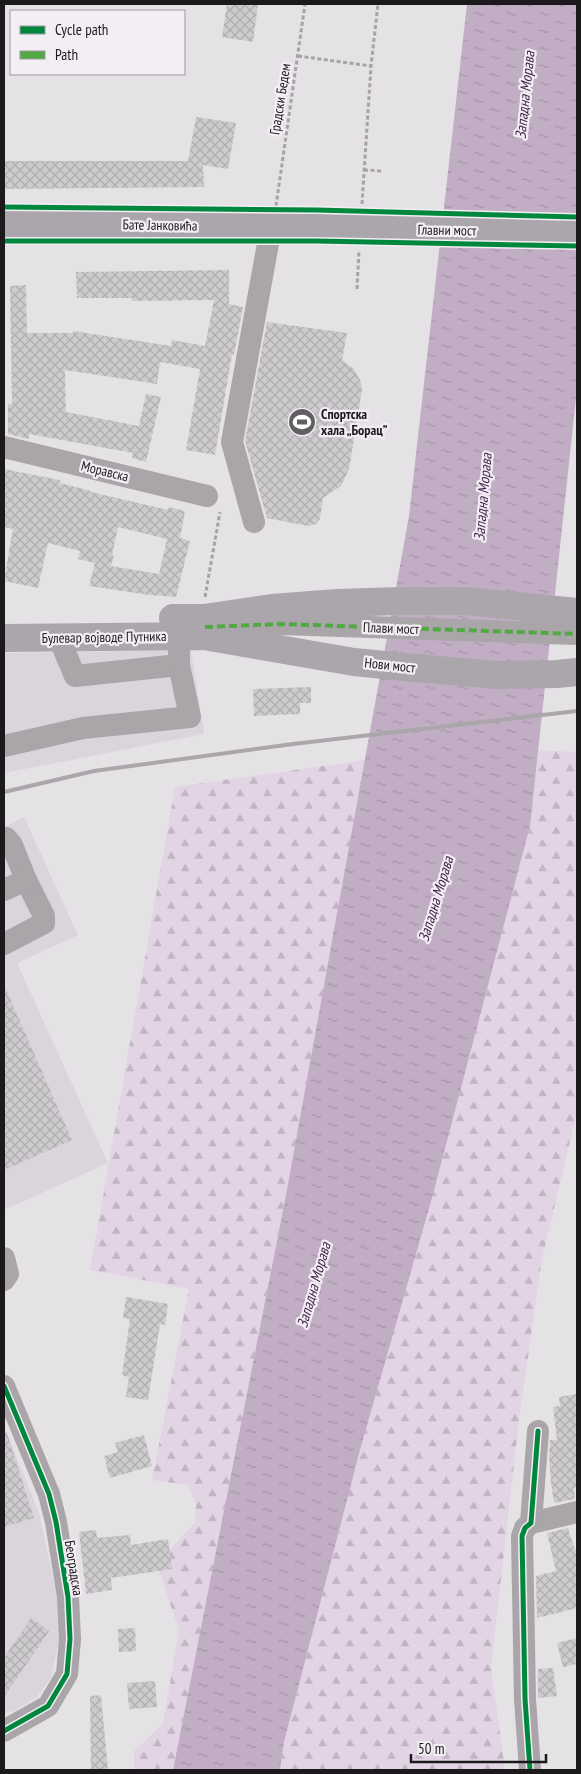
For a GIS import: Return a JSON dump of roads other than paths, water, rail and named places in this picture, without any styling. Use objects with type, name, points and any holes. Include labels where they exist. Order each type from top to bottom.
[{"type":"main road","name":"Бате Јанковића","points":[[4,223],[277,215],[317,227]]},
{"type":"main road","name":"Главни мост","points":[[317,227],[577,232]]},
{"type":"main road","points":[[198,629],[272,608],[338,603],[466,601],[577,612]]},
{"type":"main road","name":"Булевар војводе Путника","points":[[4,620],[198,629]]},
{"type":"main road","name":"Булевар војводе Путника","points":[[4,638],[59,638],[198,629]]},
{"type":"main road","name":"Нови мост","points":[[198,629],[354,662],[497,675],[577,672]]},
{"type":"street","points":[[254,522],[232,442],[277,215]]},
{"type":"street","name":"Моравска","points":[[4,447],[214,502]]},
{"type":"street","name":"Плави мост","points":[[198,629],[281,624],[577,634]]},
{"type":"street","points":[[4,746],[83,728],[190,717],[178,665],[198,629]]},
{"type":"street","points":[[59,638],[75,676],[178,665]]},
{"type":"street","points":[[4,838],[12,845],[26,880],[44,916],[44,923],[4,944]]},
{"type":"street","points":[[4,890],[26,880]]},
{"type":"street","points":[[4,1258],[8,1274],[4,1280]]},
{"type":"street","name":"Београдска","points":[[4,1386],[49,1494],[56,1522],[68,1597],[70,1639],[67,1674],[48,1706],[4,1731]]},
{"type":"street","points":[[531,1523],[538,1432]]},
{"type":"street","points":[[530,1770],[525,1699],[522,1536],[525,1528],[531,1523],[577,1512]]},
{"type":"water","name":"Западна Морава","points":[[467,4],[577,4],[577,389],[530,826],[432,1198],[360,1450],[284,1742],[280,1770],[173,1770],[286,1195],[409,516]]},
{"type":"railway","points":[[4,792],[94,771],[293,744],[577,711]]},
{"type":"place","name":"Спортска хала „Борац”","points":[[302,422]]}]
